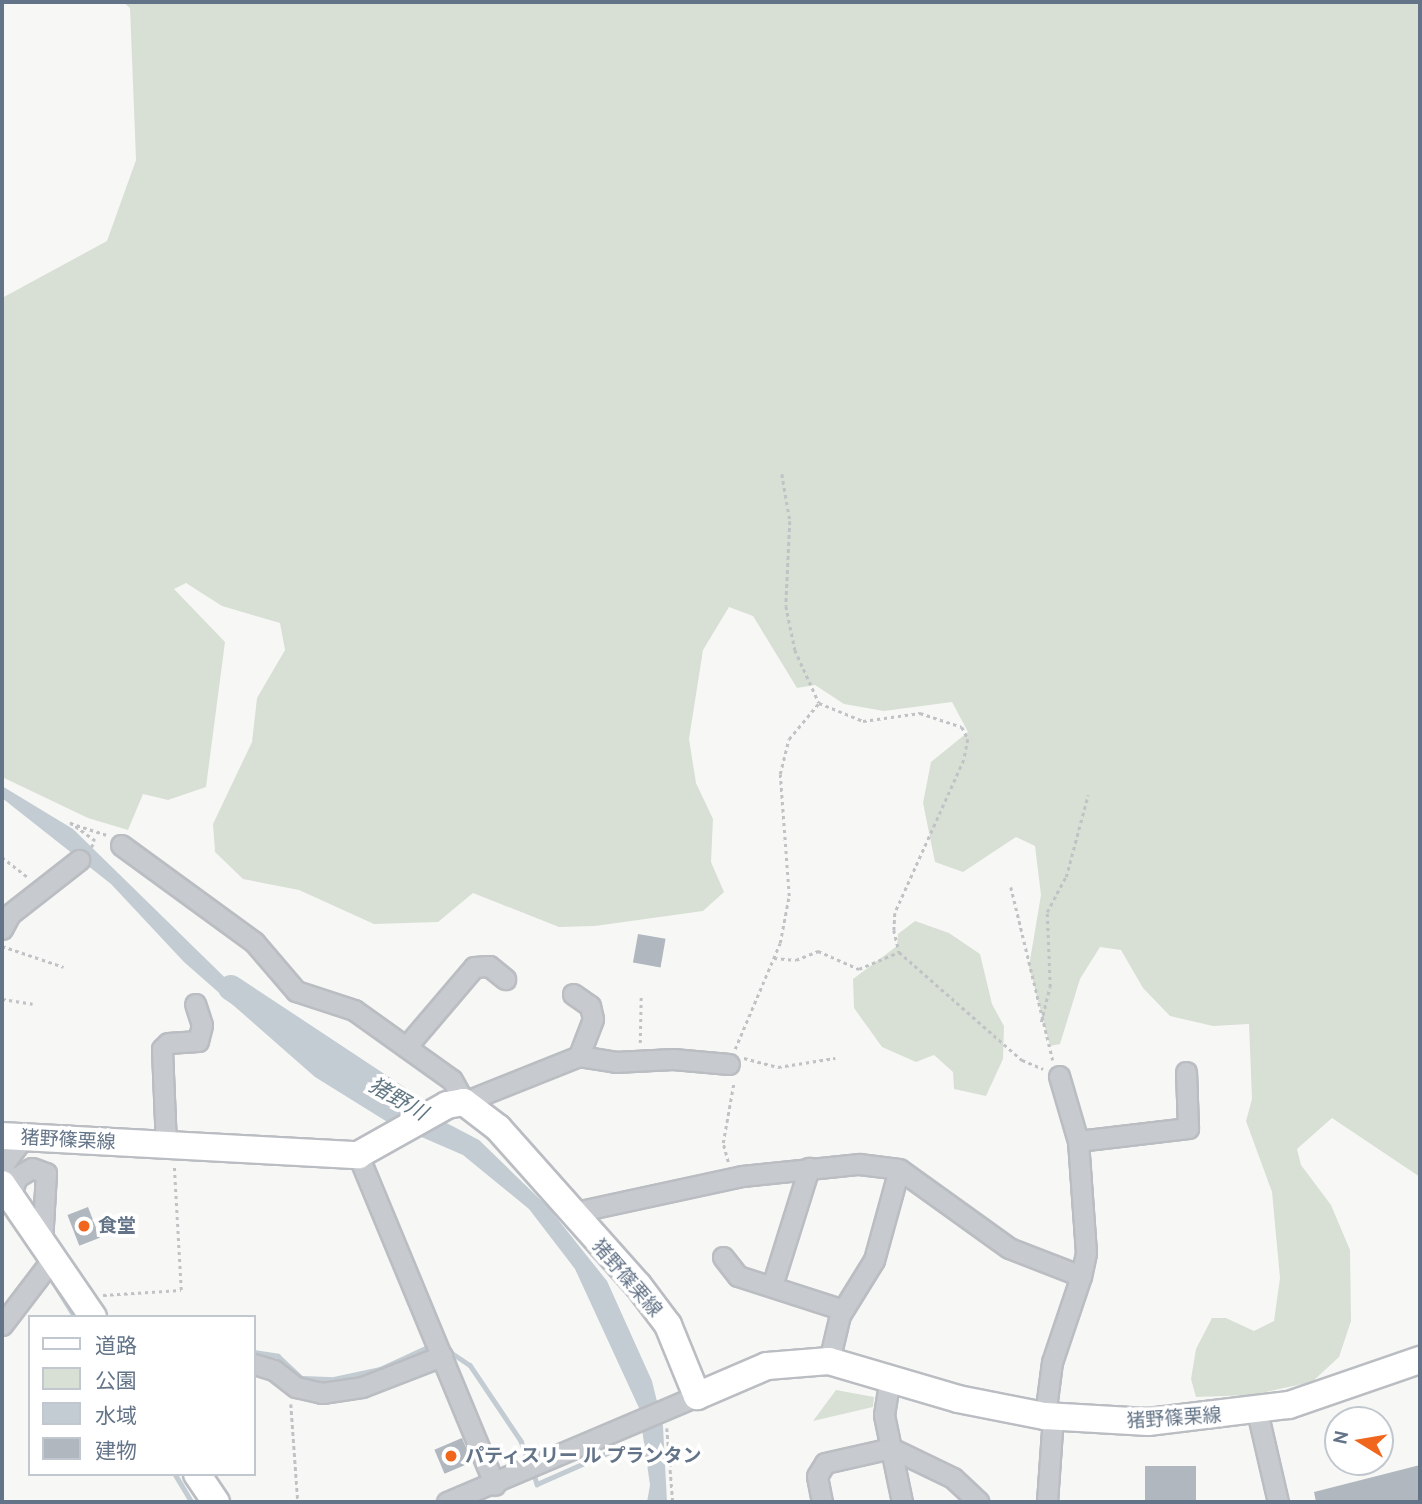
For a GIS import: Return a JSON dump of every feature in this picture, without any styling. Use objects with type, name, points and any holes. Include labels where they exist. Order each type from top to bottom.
[{"type":"main road","name":"猪野篠栗線","points":[[12,1138],[358,1154],[405,1133],[456,1104],[498,1128],[668,1325],[697,1396],[766,1366],[829,1361],[958,1399],[1049,1416],[1148,1422],[1257,1411],[1353,1387],[1420,1360]]},
{"type":"main road","points":[[6,1191],[86,1306]]},
{"type":"main road","points":[[198,1476],[216,1502]]},
{"type":"street","points":[[121,845],[254,942],[296,991],[354,1010],[452,1080],[456,1104],[579,1056],[729,1064]]},
{"type":"street","points":[[2,929],[10,914],[46,891],[79,860]]},
{"type":"street","points":[[406,1047],[474,967],[489,966],[505,979]]},
{"type":"street","points":[[573,995],[590,1006],[593,1019],[579,1056]]},
{"type":"street","points":[[169,1145],[162,1049],[168,1043],[198,1041],[201,1014],[195,1003]]},
{"type":"street","points":[[1078,1141],[1188,1128],[1185,1072]]},
{"type":"street","points":[[1047,1502],[1052,1362],[1086,1253],[1078,1141],[1059,1076]]},
{"type":"street","points":[[2,1167],[12,1138]]},
{"type":"street","points":[[358,1154],[495,1485]]},
{"type":"street","points":[[571,1213],[718,1180],[859,1164],[900,1169],[1009,1248],[1081,1276]]},
{"type":"street","points":[[2,1325],[47,1250],[46,1172],[32,1168],[17,1177],[6,1191]]},
{"type":"street","points":[[772,1286],[809,1168]]},
{"type":"street","points":[[829,1361],[843,1310],[874,1260],[900,1169]]},
{"type":"street","points":[[723,1257],[738,1276],[843,1310]]},
{"type":"street","points":[[256,1365],[310,1392],[342,1390],[442,1356]]},
{"type":"street","points":[[890,1377],[884,1415],[902,1502]]},
{"type":"street","points":[[447,1502],[495,1485],[697,1396]]},
{"type":"street","points":[[1257,1411],[1278,1502]]},
{"type":"street","points":[[822,1502],[817,1476],[825,1463],[891,1448],[953,1478],[979,1502]]},
{"type":"path","points":[[782,474],[790,521],[786,606],[795,650],[819,703],[863,721],[941,716],[962,727],[968,738],[953,793],[895,913],[899,952],[1022,1060],[1059,1076]]},
{"type":"path","points":[[718,1180],[730,1158],[723,1143],[735,1078],[729,1064],[774,958],[789,896],[780,774],[789,739],[819,703]]},
{"type":"path","points":[[1041,1022],[1050,987],[1047,912],[1066,877],[1088,795]]},
{"type":"path","points":[[95,842],[70,823],[77,821],[121,845]]},
{"type":"path","points":[[2,857],[46,891]]},
{"type":"path","points":[[1012,887],[1041,1022],[1059,1076]]},
{"type":"path","points":[[2,946],[64,967]]},
{"type":"path","points":[[774,958],[796,960],[817,951],[859,969],[899,952]]},
{"type":"path","points":[[641,995],[638,1024],[643,1060]]},
{"type":"path","points":[[2,999],[33,1004]]},
{"type":"path","points":[[729,1064],[740,1057],[778,1067],[835,1058]]},
{"type":"path","points":[[86,1306],[181,1290],[169,1145]]},
{"type":"path","points":[[292,1383],[298,1502]]},
{"type":"path","points":[[665,1410],[673,1502]]},
{"type":"green space","points":[[123,2],[1420,2],[1420,1177],[1332,1118],[1297,1149],[1301,1165],[1331,1205],[1350,1250],[1351,1321],[1339,1357],[1312,1382],[1252,1395],[1196,1397],[1191,1379],[1196,1349],[1212,1318],[1226,1318],[1254,1331],[1274,1321],[1280,1278],[1272,1192],[1246,1121],[1252,1099],[1249,1024],[1213,1026],[1170,1016],[1143,988],[1121,950],[1100,947],[1080,979],[1060,1044],[1050,1046],[1029,966],[1041,895],[1035,846],[1016,837],[963,872],[935,862],[923,803],[931,762],[968,732],[952,702],[884,711],[844,704],[815,685],[797,688],[753,616],[729,607],[703,650],[689,739],[696,783],[713,819],[711,862],[724,892],[703,911],[595,926],[559,927],[473,893],[438,922],[374,924],[299,890],[243,879],[215,852],[213,824],[252,742],[257,698],[285,650],[280,623],[222,606],[186,583],[174,589],[225,642],[206,787],[168,800],[143,794],[128,830],[88,818],[2,777],[2,298],[107,241],[136,160],[130,8]]},
{"type":"green space","points":[[915,921],[949,933],[980,954],[992,1004],[1004,1026],[1003,1059],[986,1096],[954,1089],[953,1072],[934,1055],[916,1062],[882,1047],[854,1008],[853,979],[897,946],[898,934]]},
{"type":"green space","points":[[836,1390],[874,1397],[873,1407],[813,1421]]},
{"type":"water","points":[[2,786],[73,829],[257,1009],[370,1083],[479,1140],[548,1207],[607,1281],[652,1381],[663,1426],[667,1502],[647,1502],[650,1485],[639,1408],[575,1269],[529,1209],[463,1155],[389,1123],[315,1077],[184,962],[111,884],[2,798]]},
{"type":"building","points":[[638,934],[666,939],[661,967],[633,963]]},
{"type":"building","name":"食堂","points":[[88,1207],[100,1238],[79,1246],[67,1215]]},
{"type":"building","points":[[462,1438],[472,1462],[445,1474],[434,1450]]},
{"type":"building","points":[[1420,1465],[1420,1502],[1316,1502],[1314,1492],[1377,1476],[1394,1476],[1394,1472]]},
{"type":"building","points":[[1145,1466],[1196,1466],[1196,1502],[1145,1502]]},
{"type":"waterway","name":"猪野川","points":[[231,988],[397,1098]]},
{"type":"waterway","points":[[49,1275],[74,1315]]},
{"type":"waterway","points":[[256,1352],[278,1356],[302,1378],[334,1379],[380,1369],[430,1346]]},
{"type":"waterway","points":[[446,1349],[470,1365],[521,1441],[529,1463]]},
{"type":"waterway","points":[[533,1471],[537,1484],[614,1450],[651,1455]]},
{"type":"waterway","points":[[176,1476],[192,1502]]},
{"type":"place","name":"食堂","points":[[84,1226]]},
{"type":"place","name":"パティスリー ル プランタン","points":[[451,1456]]}]
